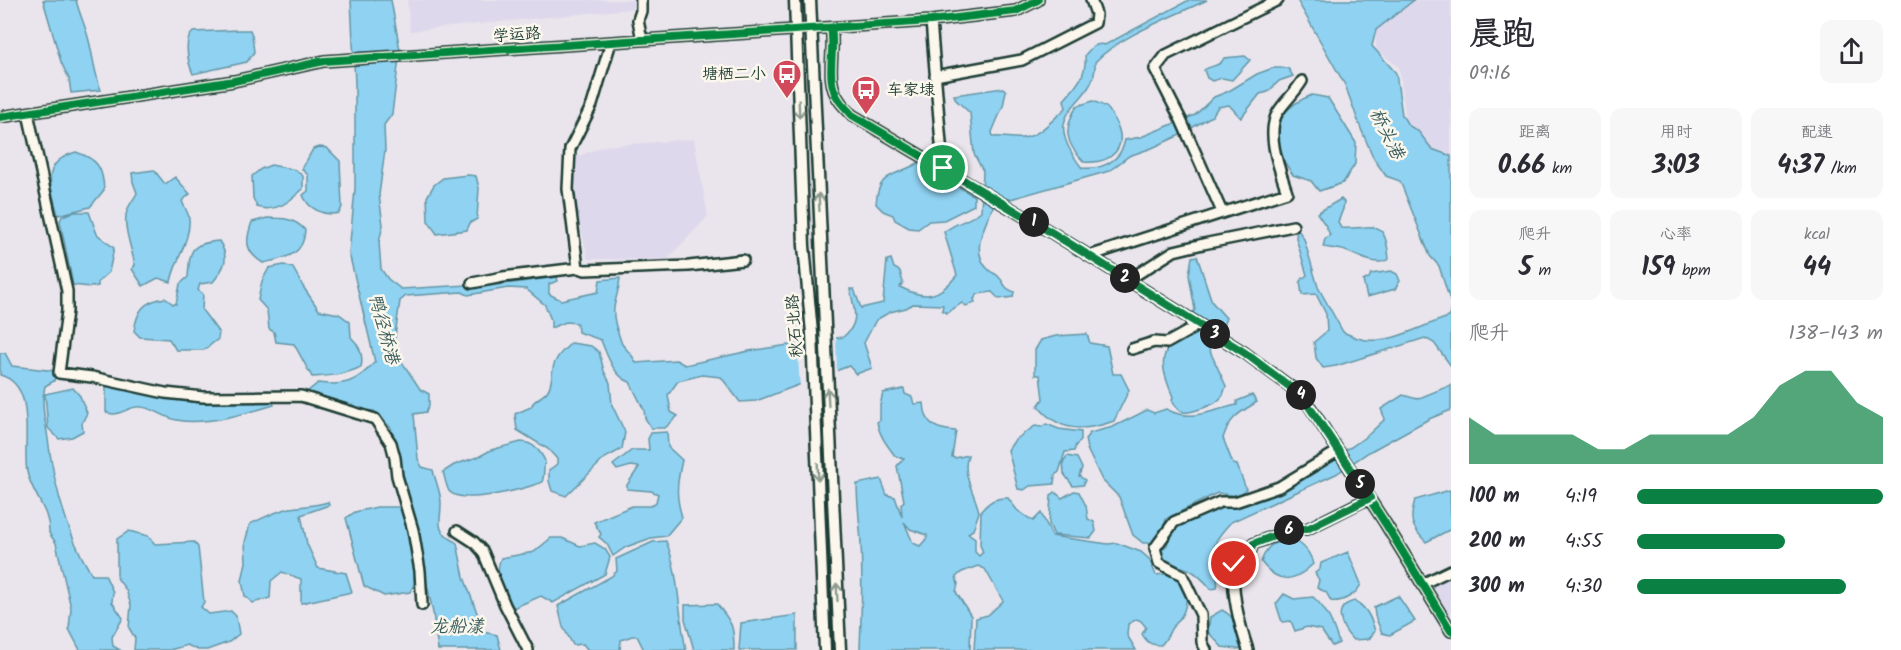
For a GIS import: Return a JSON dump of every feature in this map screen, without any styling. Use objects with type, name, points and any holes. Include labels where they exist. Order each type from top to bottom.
[{"type":"main road","name":"秋石北路","points":[[795,0],[804,246],[812,333],[825,650]]},
{"type":"main road","name":"秋石北路","points":[[810,0],[840,650]]},
{"type":"street","points":[[641,0],[638,20],[642,40]]},
{"type":"street","name":"学运路","points":[[0,117],[234,81],[324,61],[931,21],[1016,11],[1038,0]]},
{"type":"street","points":[[935,76],[1022,60],[1095,23],[1096,14],[1091,0]]},
{"type":"street","points":[[1222,212],[1181,120],[1155,69],[1166,55],[1278,0]]},
{"type":"street","points":[[931,21],[943,168]]},
{"type":"street","points":[[831,28],[830,74],[838,99],[852,115],[1089,256],[1245,353],[1302,396],[1370,498],[1451,632]]},
{"type":"street","points":[[578,268],[568,189],[570,149],[592,105],[611,42]]},
{"type":"street","points":[[1089,256],[1287,192],[1274,150],[1273,130],[1277,114],[1302,81]]},
{"type":"street","points":[[28,113],[67,291],[67,311],[59,373],[93,377],[165,393],[193,396],[301,396],[375,418],[391,443],[395,458],[397,476],[413,530],[422,605]]},
{"type":"street","points":[[1128,280],[1174,251],[1293,226]]},
{"type":"street","points":[[472,283],[578,268],[585,270],[677,267],[743,261]]},
{"type":"street","points":[[1132,349],[1154,342],[1167,343],[1192,329],[1190,319]]},
{"type":"street","points":[[1206,650],[1202,642],[1201,615],[1182,575],[1159,563],[1155,548],[1160,540],[1174,522],[1220,502],[1235,502],[1279,487],[1338,451]]},
{"type":"street","points":[[1248,650],[1238,621],[1233,576],[1234,564],[1248,557],[1253,544],[1292,529],[1307,529],[1370,498]]},
{"type":"street","points":[[458,531],[474,542],[483,552],[505,605],[528,650]]},
{"type":"street","points":[[1422,584],[1451,570]]},
{"type":"shaded area","points":[[407,0],[639,0],[640,8],[410,31]]},
{"type":"shaded area","points":[[1414,0],[1451,0],[1451,156],[1432,149],[1418,131],[1406,121],[1399,67],[1376,50],[1376,30]]},
{"type":"shaded area","points":[[694,139],[708,216],[667,260],[588,259],[573,192],[576,157],[604,146]]},
{"type":"shaded area","points":[[1451,570],[1451,616],[1430,582]]},
{"type":"water","points":[[43,0],[76,0],[101,90],[71,93],[69,79],[61,62]]},
{"type":"water","points":[[351,0],[391,0],[400,50],[392,114],[384,125],[385,150],[379,195],[383,225],[379,242],[381,269],[388,279],[401,289],[468,285],[474,288],[557,277],[558,281],[549,284],[549,294],[561,300],[598,292],[600,280],[620,278],[614,308],[615,321],[622,344],[636,363],[676,360],[685,365],[749,351],[843,337],[849,332],[855,315],[850,289],[854,289],[861,308],[883,303],[887,260],[891,259],[894,268],[900,271],[903,283],[900,287],[917,294],[938,292],[950,283],[957,275],[944,232],[981,211],[983,171],[974,154],[970,113],[956,100],[954,95],[1003,88],[1006,91],[1003,106],[992,132],[993,137],[1029,137],[1046,126],[1066,108],[1064,100],[1083,74],[1085,55],[1091,48],[1099,44],[1105,45],[1189,0],[1207,0],[1132,35],[1095,62],[1093,77],[1087,89],[1065,119],[1064,131],[1069,147],[1082,168],[1110,163],[1119,154],[1125,140],[1141,137],[1195,115],[1214,97],[1257,74],[1273,68],[1288,68],[1293,76],[1279,81],[1268,92],[1260,94],[1241,118],[1229,105],[1218,107],[1212,116],[1178,136],[1129,156],[1109,171],[1007,200],[993,207],[980,240],[980,256],[990,271],[1014,292],[1013,297],[999,299],[992,292],[978,294],[974,299],[975,302],[966,306],[962,303],[947,313],[942,310],[943,305],[913,304],[890,312],[876,320],[864,343],[872,368],[856,374],[849,366],[756,401],[740,402],[721,377],[702,375],[678,381],[668,395],[671,412],[678,416],[665,428],[651,428],[630,382],[615,370],[601,340],[578,332],[577,323],[566,322],[551,328],[551,320],[545,305],[526,289],[508,288],[468,295],[462,292],[406,296],[400,301],[394,343],[398,356],[420,389],[429,394],[429,405],[426,412],[414,414],[418,459],[422,467],[433,470],[441,499],[441,530],[457,543],[464,577],[484,632],[497,635],[501,650],[438,650],[417,536],[404,486],[400,457],[391,428],[374,411],[316,408],[308,403],[294,402],[294,394],[308,391],[318,383],[349,382],[362,375],[375,362],[349,253],[355,189],[355,84]]},
{"type":"water","name":"桥头港","points":[[1297,0],[1414,0],[1376,30],[1372,46],[1396,73],[1402,115],[1408,125],[1418,131],[1432,149],[1451,156],[1451,304],[1439,266],[1430,256],[1400,181],[1386,176],[1374,159],[1345,85]]},
{"type":"water","points":[[250,30],[254,52],[247,62],[193,74],[189,64],[187,46],[193,32]]},
{"type":"water","points":[[1245,56],[1250,60],[1232,80],[1222,78],[1212,81],[1207,78],[1204,70],[1218,64],[1224,58]]},
{"type":"water","points":[[1312,95],[1328,98],[1356,143],[1355,164],[1343,183],[1319,191],[1311,181],[1293,175],[1279,153],[1276,140],[1283,115],[1295,103]]},
{"type":"water","points":[[1093,101],[1106,107],[1111,113],[1120,137],[1119,145],[1116,151],[1103,160],[1084,162],[1070,142],[1068,129],[1077,106]]},
{"type":"water","points":[[327,148],[340,161],[342,207],[339,213],[328,214],[318,211],[305,200],[303,195],[308,191],[308,175],[302,169],[313,149]]},
{"type":"water","points":[[76,152],[98,165],[104,190],[90,207],[58,215],[51,185],[52,169],[64,157]]},
{"type":"water","points":[[918,163],[974,196],[974,205],[944,220],[929,221],[918,229],[909,228],[895,220],[893,215],[883,211],[876,204],[880,186],[889,177]]},
{"type":"water","points":[[271,165],[296,170],[303,176],[303,189],[282,205],[270,209],[257,207],[253,198],[252,176]]},
{"type":"water","points":[[154,170],[165,184],[175,177],[190,194],[182,201],[188,214],[189,227],[171,282],[158,278],[143,286],[132,269],[135,265],[126,216],[137,193],[132,173]]},
{"type":"water","points":[[476,176],[479,188],[477,219],[470,223],[467,230],[437,234],[428,221],[427,197],[434,185],[443,178]]},
{"type":"water","points":[[1341,199],[1344,202],[1338,222],[1341,228],[1375,227],[1380,230],[1384,235],[1389,259],[1372,261],[1343,250],[1323,247],[1325,239],[1330,235],[1317,213]]},
{"type":"water","points":[[74,212],[89,212],[97,234],[114,248],[109,272],[98,282],[98,286],[73,285],[60,221],[62,216]]},
{"type":"water","points":[[267,218],[288,220],[297,223],[305,230],[304,239],[297,251],[286,257],[263,263],[250,250],[248,235],[252,222]]},
{"type":"water","points":[[1297,228],[1304,239],[1318,287],[1343,332],[1366,340],[1387,339],[1449,317],[1451,305],[1451,366],[1434,343],[1425,338],[1323,368],[1316,358],[1314,342],[1327,331],[1326,314],[1316,294],[1302,295],[1300,281],[1307,275],[1296,238]]},
{"type":"water","points":[[219,241],[225,257],[221,272],[213,282],[200,284],[198,290],[203,294],[202,310],[219,333],[218,339],[204,350],[176,350],[169,339],[140,337],[134,331],[137,317],[143,308],[152,301],[165,298],[176,304],[180,284],[188,277],[193,250],[202,244]]},
{"type":"water","points":[[1197,256],[1212,302],[1226,318],[1220,334],[1191,314],[1195,310],[1189,275],[1192,257]]},
{"type":"water","points":[[284,265],[293,268],[319,310],[339,314],[350,322],[351,337],[361,354],[361,367],[330,376],[312,377],[294,344],[276,342],[274,332],[269,329],[267,310],[258,300],[262,281],[269,268]]},
{"type":"water","points":[[1391,271],[1397,274],[1400,281],[1395,289],[1367,297],[1363,281],[1371,274]]},
{"type":"water","points":[[1197,332],[1203,336],[1226,386],[1217,402],[1198,410],[1185,412],[1178,409],[1172,400],[1163,361],[1168,348],[1174,342]]},
{"type":"water","points":[[1087,334],[1090,343],[1107,346],[1113,374],[1121,374],[1129,390],[1114,421],[1082,428],[1063,425],[1055,421],[1038,406],[1043,399],[1040,375],[1035,375],[1035,350],[1041,340],[1056,336]]},
{"type":"water","points":[[571,343],[591,346],[599,352],[610,383],[612,405],[625,432],[622,449],[605,458],[566,496],[552,491],[549,481],[549,470],[557,464],[557,459],[548,449],[517,430],[515,414],[531,407],[546,393],[550,387],[557,359]]},
{"type":"water","points":[[0,353],[5,353],[12,366],[56,371],[54,381],[45,386],[43,403],[57,487],[67,524],[83,559],[92,575],[105,575],[113,592],[112,602],[123,618],[112,637],[113,646],[120,650],[80,650],[69,629],[71,608],[56,543],[49,533],[47,517],[27,472],[24,403],[20,390],[12,381],[0,375]]},
{"type":"water","points":[[106,385],[169,397],[209,401],[273,402],[274,405],[226,418],[200,421],[177,420],[141,407],[110,414],[106,412]]},
{"type":"water","points":[[1451,385],[1451,410],[1429,419],[1369,452],[1336,474],[1231,522],[1214,546],[1213,558],[1217,588],[1211,589],[1200,577],[1188,569],[1159,563],[1156,555],[1167,545],[1171,533],[1180,525],[1221,505],[1234,507],[1315,471],[1327,459],[1368,435],[1385,419],[1381,409],[1403,395],[1417,399]]},
{"type":"water","points":[[73,388],[80,396],[87,413],[82,423],[83,431],[72,437],[59,439],[48,428],[45,394]]},
{"type":"water","points":[[904,389],[905,394],[912,397],[914,404],[924,403],[927,417],[933,425],[937,428],[956,431],[952,457],[968,455],[967,477],[979,512],[973,530],[968,533],[975,538],[975,552],[979,556],[983,552],[980,545],[981,511],[999,498],[1008,498],[1017,510],[1033,521],[1041,513],[1052,536],[1108,544],[1117,543],[1141,552],[1149,559],[1156,575],[1175,573],[1186,597],[1185,608],[1163,643],[1158,645],[1148,641],[1142,634],[1146,627],[1137,619],[1128,624],[1127,635],[1136,650],[974,650],[976,618],[988,615],[1003,601],[985,569],[978,566],[956,577],[958,584],[956,592],[971,616],[970,650],[860,650],[862,570],[857,484],[881,479],[887,495],[895,497],[902,517],[901,504],[904,501],[897,466],[904,458],[895,456],[886,444],[877,422],[880,420],[883,393]],"holes":[[[904,522],[910,529],[927,535],[920,546],[913,543]]]},
{"type":"water","points":[[1252,395],[1257,402],[1236,416],[1223,438],[1246,489],[1239,496],[1217,493],[1166,519],[1160,540],[1143,543],[1133,535],[1119,497],[1102,480],[1087,449],[1085,439],[1090,433],[1113,427],[1147,410],[1154,413],[1166,409],[1184,415],[1201,414],[1237,405],[1237,401]]},
{"type":"water","points":[[1046,424],[1059,429],[1081,432],[1081,441],[1076,445],[1074,451],[1065,452],[1059,472],[1055,475],[1054,484],[1030,486],[1024,490],[1018,489],[1008,450],[1014,441],[1035,426],[1042,427]]},
{"type":"water","points":[[667,432],[668,447],[682,460],[678,502],[682,517],[666,536],[651,538],[626,547],[613,556],[607,544],[599,537],[601,534],[594,522],[632,506],[651,506],[656,502],[658,494],[651,491],[627,489],[627,485],[639,467],[631,466],[617,470],[613,465],[632,450],[649,450],[648,439],[651,433]]},
{"type":"water","points":[[521,442],[533,446],[545,461],[542,482],[508,492],[479,497],[455,495],[449,491],[443,472],[491,450]]},
{"type":"water","points":[[1067,456],[1077,458],[1082,468],[1079,476],[1085,480],[1083,485],[1073,486],[1064,474],[1063,462]]},
{"type":"water","points":[[1450,490],[1451,529],[1426,542],[1414,527],[1412,513],[1415,500]]},
{"type":"water","points":[[1074,491],[1079,492],[1086,506],[1088,519],[1094,522],[1096,531],[1091,538],[1054,535],[1049,524],[1051,496],[1055,492],[1062,498]]},
{"type":"water","points":[[328,502],[329,505],[301,515],[307,544],[318,568],[346,573],[352,592],[301,603],[301,579],[282,572],[271,581],[270,598],[253,603],[245,596],[242,581],[246,562],[245,542],[250,524],[285,509]]},
{"type":"water","points":[[377,507],[404,509],[418,577],[410,592],[384,596],[364,586],[346,518],[355,512]]},
{"type":"water","points":[[129,531],[148,536],[155,544],[194,542],[198,547],[204,602],[201,607],[209,614],[231,611],[236,616],[239,634],[229,642],[207,650],[198,650],[187,645],[170,650],[134,650],[135,638],[129,628],[131,605],[126,590],[117,578],[117,539]]},
{"type":"water","points":[[551,538],[562,538],[580,546],[595,543],[605,549],[610,557],[605,574],[553,603],[541,596],[513,608],[499,577],[501,558],[534,552]]},
{"type":"water","points":[[1295,540],[1307,550],[1313,564],[1299,575],[1293,578],[1280,577],[1261,562],[1273,544]]},
{"type":"water","points":[[666,541],[674,568],[686,650],[644,650],[637,636],[621,640],[620,650],[588,650],[583,644],[573,645],[563,627],[558,606],[612,576],[617,571],[616,559],[653,542]]},
{"type":"water","points":[[1348,552],[1361,584],[1349,597],[1340,601],[1331,601],[1326,592],[1317,588],[1319,580],[1315,573],[1320,569],[1321,563]]},
{"type":"water","points":[[1284,594],[1294,599],[1313,597],[1323,607],[1339,643],[1332,646],[1321,630],[1307,627],[1295,631],[1291,621],[1282,622],[1276,604]]},
{"type":"water","points":[[1398,596],[1415,621],[1390,635],[1382,633],[1374,607]]},
{"type":"water","points":[[1355,601],[1366,610],[1372,622],[1375,631],[1369,639],[1353,640],[1342,624],[1340,618],[1343,608]]},
{"type":"water","points":[[717,604],[731,625],[734,650],[694,650],[685,619],[685,605]]},
{"type":"water","points":[[1222,610],[1238,627],[1243,638],[1244,650],[1222,647],[1208,632],[1210,617]]},
{"type":"water","points":[[797,615],[797,650],[739,650],[741,623]]},
{"type":"pier","points":[[836,335],[837,373],[800,388],[797,341]]},
{"type":"cycle path","points":[[0,117],[234,81],[324,61],[931,21],[1016,11],[1038,0]]},
{"type":"cycle path","points":[[831,28],[832,83],[839,100],[852,115],[1128,280],[1245,353],[1303,396],[1451,631]]},
{"type":"place","name":"塘栖二小","points":[[787,100]]},
{"type":"place","name":"车家埭","points":[[866,116]]},
{"type":"route","points":[[943,168],[1245,353],[1302,396],[1370,498],[1307,529],[1292,529],[1253,544],[1248,557],[1234,564]]},
{"type":"water label","name":"鸭径桥港","points":[[383,329]]},
{"type":"water label","name":"龙船漾","points":[[457,627]]}]
